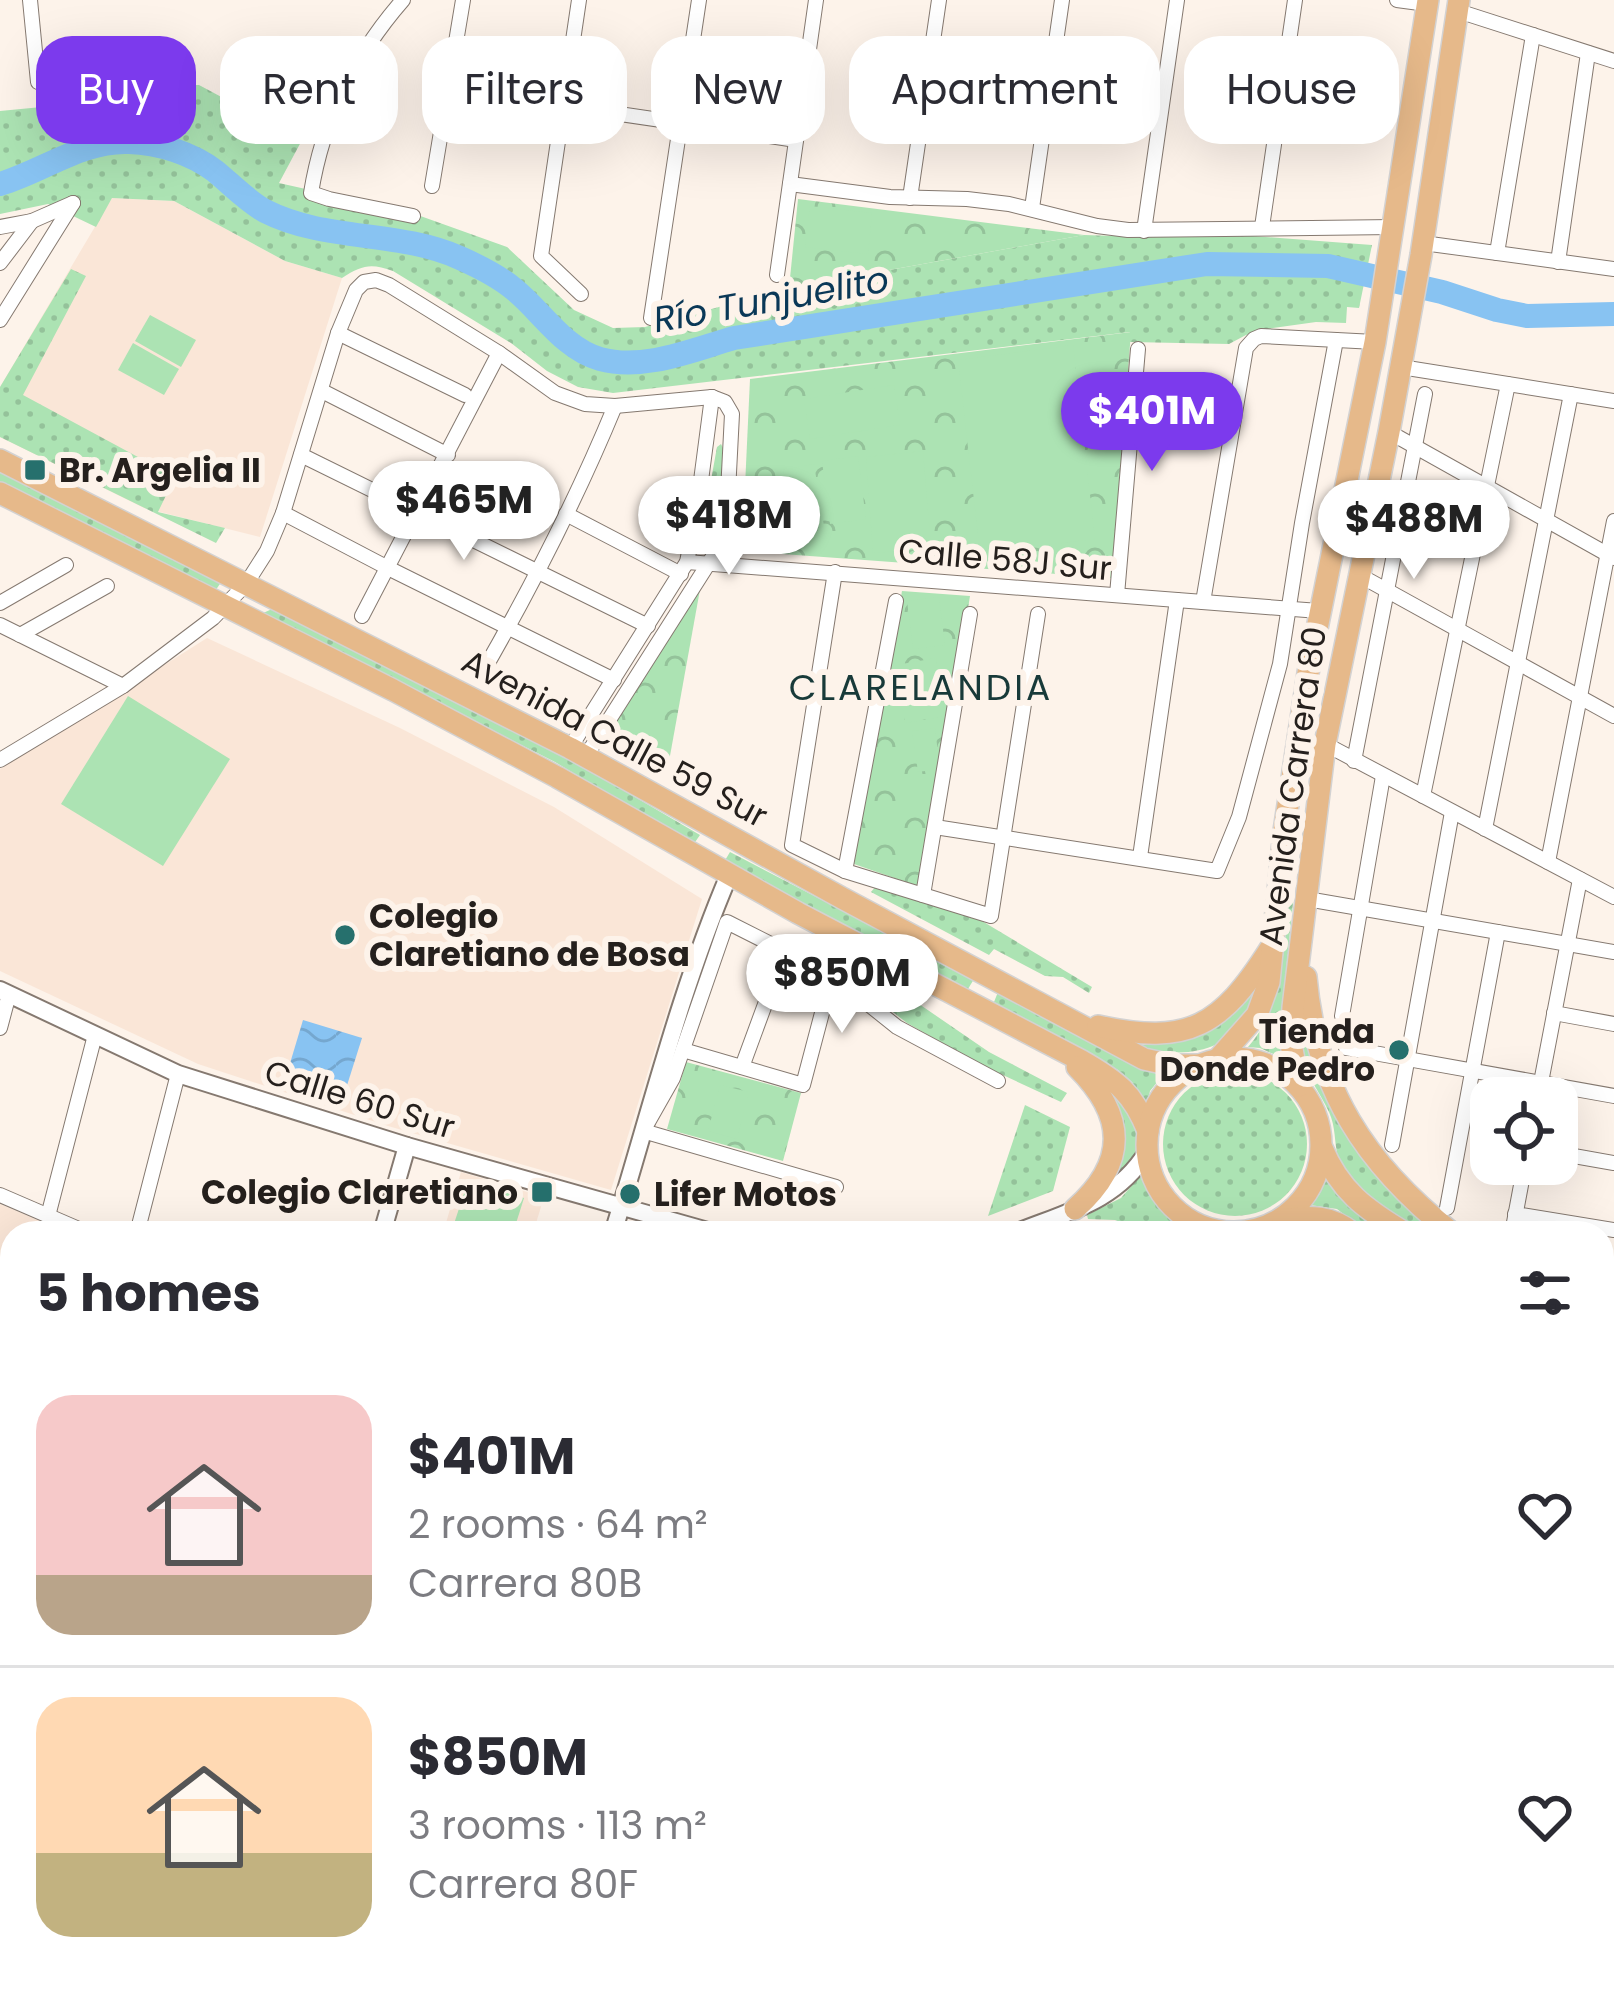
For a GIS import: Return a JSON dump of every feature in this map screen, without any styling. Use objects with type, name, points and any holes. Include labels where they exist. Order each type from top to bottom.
[{"type":"main road","name":"Avenida Carrera 80","points":[[1209,1062],[1247,1029],[1264,1001],[1286,813],[1319,611],[1375,342],[1427,2]]},
{"type":"main road","name":"Avenida Carrera 80","points":[[1299,1086],[1292,1027],[1325,745],[1401,368],[1459,5]]},
{"type":"main road","name":"Avenida Calle 59 Sur","points":[[0,460],[578,752],[1144,1059],[1171,1065],[1209,1062]]},
{"type":"main road","name":"Avenida Calle 59 Sur","points":[[0,493],[393,690],[1060,1050],[1120,1085],[1136,1104],[1147,1142]]},
{"type":"main road","points":[[1305,922],[1308,1004],[1337,1100],[1374,1160],[1437,1221]]},
{"type":"main road","points":[[1069,1019],[1134,1034],[1188,1030],[1225,1008],[1273,943]]},
{"type":"main road","points":[[1060,1050],[1104,1100],[1114,1124],[1113,1154],[1106,1172],[1075,1209]]},
{"type":"main road","points":[[1187,1221],[1153,1178],[1147,1142],[1157,1104],[1186,1073],[1209,1062],[1247,1058],[1276,1068],[1299,1086],[1316,1114],[1330,1167],[1349,1193],[1388,1221]]},
{"type":"main road","points":[[1276,1221],[1310,1189],[1322,1148]]},
{"type":"main road","points":[[1295,1221],[1319,1216],[1333,1221]]},
{"type":"street","points":[[30,0],[36,62]]},
{"type":"street","points":[[403,0],[365,48],[348,80],[328,122],[311,193],[413,216]]},
{"type":"street","points":[[458,36],[463,0]]},
{"type":"street","points":[[573,36],[578,0]]},
{"type":"street","points":[[693,36],[699,0]]},
{"type":"street","points":[[811,36],[816,0]]},
{"type":"street","points":[[910,198],[939,0]]},
{"type":"street","points":[[1032,208],[1062,0]]},
{"type":"street","points":[[1144,231],[1177,0]]},
{"type":"street","points":[[1262,227],[1294,0]]},
{"type":"street","points":[[1397,0],[1427,2]]},
{"type":"street","points":[[1459,5],[1614,61]]},
{"type":"street","points":[[1497,254],[1533,35]]},
{"type":"street","points":[[1558,262],[1588,53]]},
{"type":"street","points":[[432,186],[440,144]]},
{"type":"street","points":[[557,144],[541,256],[581,294]]},
{"type":"street","points":[[651,319],[677,144]]},
{"type":"street","points":[[777,275],[795,144]]},
{"type":"street","points":[[790,184],[910,198],[967,199],[1144,231],[1394,227]]},
{"type":"street","points":[[0,227],[32,221],[73,203],[1,315]]},
{"type":"street","points":[[0,263],[32,221]]},
{"type":"street","points":[[1422,249],[1614,269]]},
{"type":"street","points":[[0,760],[123,686],[226,607],[246,584],[284,513],[338,333],[356,290],[376,280],[500,353],[555,393],[585,404],[615,406],[712,397],[725,402],[732,415],[725,526],[719,547],[578,752]]},
{"type":"street","points":[[338,333],[465,394]]},
{"type":"street","points":[[1203,602],[1250,342],[1261,336],[1375,342]]},
{"type":"street","points":[[935,826],[1216,871],[1239,817],[1280,664],[1336,340]]},
{"type":"street","points":[[1117,595],[1138,349]]},
{"type":"street","points":[[362,616],[500,353]]},
{"type":"street","points":[[1401,368],[1614,400]]},
{"type":"street","points":[[1423,796],[1508,384]]},
{"type":"street","points":[[322,391],[448,455]]},
{"type":"street","points":[[1354,760],[1425,394]]},
{"type":"street","points":[[1485,829],[1571,394]]},
{"type":"street","points":[[578,752],[614,680],[684,568],[697,511],[712,397]]},
{"type":"street","points":[[481,675],[566,514],[615,406]]},
{"type":"street","points":[[1389,432],[1611,556]]},
{"type":"street","points":[[302,454],[648,626]]},
{"type":"street","points":[[284,513],[614,680]]},
{"type":"street","name":"Calle 58J Sur","points":[[566,514],[684,568],[709,564],[835,572],[1319,611]]},
{"type":"street","points":[[1548,862],[1611,556],[1614,521]]},
{"type":"street","points":[[0,603],[66,566]]},
{"type":"street","points":[[835,572],[792,845],[845,871],[991,916],[1038,614]]},
{"type":"street","points":[[1359,575],[1614,716]]},
{"type":"street","points":[[20,635],[107,586]]},
{"type":"street","points":[[1140,857],[1177,600]]},
{"type":"street","points":[[845,871],[896,601]]},
{"type":"street","points":[[922,895],[970,614]]},
{"type":"street","points":[[0,626],[123,686]]},
{"type":"street","points":[[1325,745],[1614,895]]},
{"type":"street","points":[[1342,1016],[1384,776]]},
{"type":"street","points":[[1392,1145],[1452,812]]},
{"type":"street","points":[[616,1221],[709,924],[730,875]]},
{"type":"street","points":[[1542,1077],[1580,879]]},
{"type":"street","points":[[1307,899],[1614,952]]},
{"type":"street","points":[[643,1131],[674,1078],[727,922],[832,975],[897,1027],[998,1081]]},
{"type":"street","points":[[1447,1208],[1498,932]]},
{"type":"street","points":[[742,1067],[784,950]]},
{"type":"street","points":[[684,1047],[803,1084],[832,975]]},
{"type":"street","points":[[0,1028],[4,992]]},
{"type":"street","name":"Calle 60 Sur","points":[[4,992],[178,1074],[407,1146],[675,1221]]},
{"type":"street","points":[[1554,1013],[1614,1024]]},
{"type":"street","points":[[679,1016],[684,1047]]},
{"type":"street","points":[[48,1216],[95,1035]]},
{"type":"street","points":[[1346,1048],[1493,1077]]},
{"type":"street","points":[[140,1221],[178,1074]]},
{"type":"street","points":[[1578,1093],[1614,1096]]},
{"type":"street","points":[[643,1131],[836,1187]]},
{"type":"street","points":[[1046,1221],[1113,1191],[1137,1168],[1147,1142]]},
{"type":"street","points":[[385,1221],[407,1146]]},
{"type":"street","points":[[1578,1157],[1614,1163]]},
{"type":"street","points":[[1514,1221],[1521,1185]]},
{"type":"street","points":[[0,1195],[60,1221]]},
{"type":"street","points":[[1515,1214],[1558,1221]]},
{"type":"shaded area","points":[[112,198],[174,201],[285,261],[342,278],[260,537],[144,508],[0,437],[0,387]]},
{"type":"shaded area","name":"Colegio Claretiano de Bosa","points":[[207,638],[554,807],[702,899],[611,1190],[388,1126],[198,1064],[0,971],[0,769]]},
{"type":"shaded area","points":[[461,1172],[544,1197],[537,1221],[447,1221]]},
{"type":"shaded area","points":[[0,1204],[40,1221],[0,1221]]},
{"type":"green space","points":[[199,85],[220,96],[220,144],[300,144],[279,183],[412,213],[507,247],[574,310],[613,328],[645,327],[789,288],[1084,235],[1214,233],[1372,245],[1359,308],[1347,307],[1346,323],[1273,328],[1229,344],[1130,342],[1130,332],[613,393],[578,387],[547,371],[511,343],[393,271],[367,267],[342,278],[285,261],[174,201],[112,198],[96,227],[48,204],[0,214],[0,111],[36,108],[36,144],[196,144]]},
{"type":"green space","points":[[798,199],[1084,235],[789,288]]},
{"type":"green space","points":[[810,206],[872,213],[868,254],[805,247]]},
{"type":"green space","points":[[71,269],[86,276],[23,395],[175,477],[158,512],[225,528],[216,543],[0,437],[0,387]]},
{"type":"green space","points":[[150,315],[196,340],[181,367],[135,341]]},
{"type":"green space","points":[[1131,332],[1112,578],[742,551],[750,379]]},
{"type":"green space","points":[[133,343],[179,369],[164,395],[118,370]]},
{"type":"green space","points":[[1073,345],[1095,539],[980,553],[958,360]]},
{"type":"green space","points":[[894,385],[900,425],[810,439],[804,399]]},
{"type":"green space","points":[[721,444],[720,512],[710,548],[703,551],[700,541]]},
{"type":"green space","points":[[923,451],[931,548],[873,553],[866,457]]},
{"type":"green space","points":[[858,456],[866,519],[830,524],[822,461]]},
{"type":"green space","points":[[814,464],[824,526],[793,532],[783,470]]},
{"type":"green space","points":[[0,471],[222,581],[215,591],[0,485]]},
{"type":"green space","points":[[701,584],[668,767],[609,730]]},
{"type":"green space","points":[[902,591],[970,596],[923,888],[854,864]]},
{"type":"green space","points":[[939,597],[945,645],[913,649],[907,601]]},
{"type":"green space","points":[[272,609],[558,752],[700,835],[693,845],[555,762],[261,614]]},
{"type":"green space","points":[[936,658],[945,716],[905,723],[896,665]]},
{"type":"green space","points":[[128,696],[230,759],[163,866],[61,804]]},
{"type":"green space","points":[[935,728],[940,769],[918,772],[912,731]]},
{"type":"green space","points":[[730,852],[974,979],[968,989],[724,862]]},
{"type":"green space","points":[[876,886],[982,921],[1092,987],[1089,993],[1063,977],[1045,976],[994,949],[989,955],[871,892]]},
{"type":"green space","points":[[1290,893],[1294,894],[1280,1057],[1248,1047],[1276,994]]},
{"type":"green space","points":[[842,960],[989,1052],[1067,1093],[1061,1102],[979,1064],[907,1023],[839,970]]},
{"type":"green space","points":[[1260,974],[1249,1012],[1240,1026],[1215,1045],[1169,1052],[1138,1045],[1181,1041],[1211,1029]]},
{"type":"green space","points":[[998,992],[1109,1053],[1162,1076],[1150,1091],[1147,1105],[1118,1070],[994,1002]]},
{"type":"green space","points":[[1301,1007],[1344,1130],[1386,1186],[1425,1221],[1396,1217],[1353,1182],[1338,1157],[1331,1118],[1309,1076],[1300,1042]]},
{"type":"green space","points":[[686,1062],[801,1093],[783,1161],[667,1129]]},
{"type":"green space","points":[[1235,1072],[1262,1078],[1286,1093],[1301,1117],[1307,1144],[1301,1171],[1286,1195],[1262,1210],[1235,1216],[1208,1210],[1184,1195],[1169,1171],[1163,1144],[1169,1117],[1184,1093],[1208,1078]]},
{"type":"green space","points":[[720,1085],[749,1092],[737,1139],[708,1131]]},
{"type":"green space","points":[[1104,1087],[1127,1111],[1137,1142],[1131,1163],[1111,1185]]},
{"type":"green space","points":[[1025,1105],[1070,1127],[1053,1191],[988,1216]]},
{"type":"green space","points":[[1140,1176],[1150,1196],[1175,1221],[1088,1219],[1087,1215],[1121,1198]]},
{"type":"green space","points":[[1326,1179],[1369,1221],[1352,1221],[1337,1209],[1310,1205]]},
{"type":"green space","points":[[468,1181],[524,1198],[517,1221],[455,1221]]},
{"type":"water","points":[[303,1020],[362,1038],[343,1098],[285,1080]]},
{"type":"waterway","name":"Río Tunjuelito","points":[[0,184],[95,146],[129,142],[163,147],[206,165],[258,207],[288,221],[412,243],[467,261],[509,285],[575,347],[617,362],[668,358],[734,338],[1207,264],[1328,266],[1527,316],[1614,314]]},
{"type":"place","name":"Br. Argelia II","points":[[35,470]]},
{"type":"place","name":"Colegio Claretiano de Bosa","points":[[345,935]]},
{"type":"place","name":"Tienda Donde Pedro","points":[[1399,1050]]},
{"type":"place","name":"Colegio Claretiano","points":[[542,1192]]},
{"type":"place","name":"Lifer Motos","points":[[630,1194]]},
{"type":"district","name":"CLARELANDIA","points":[[921,687]]}]
